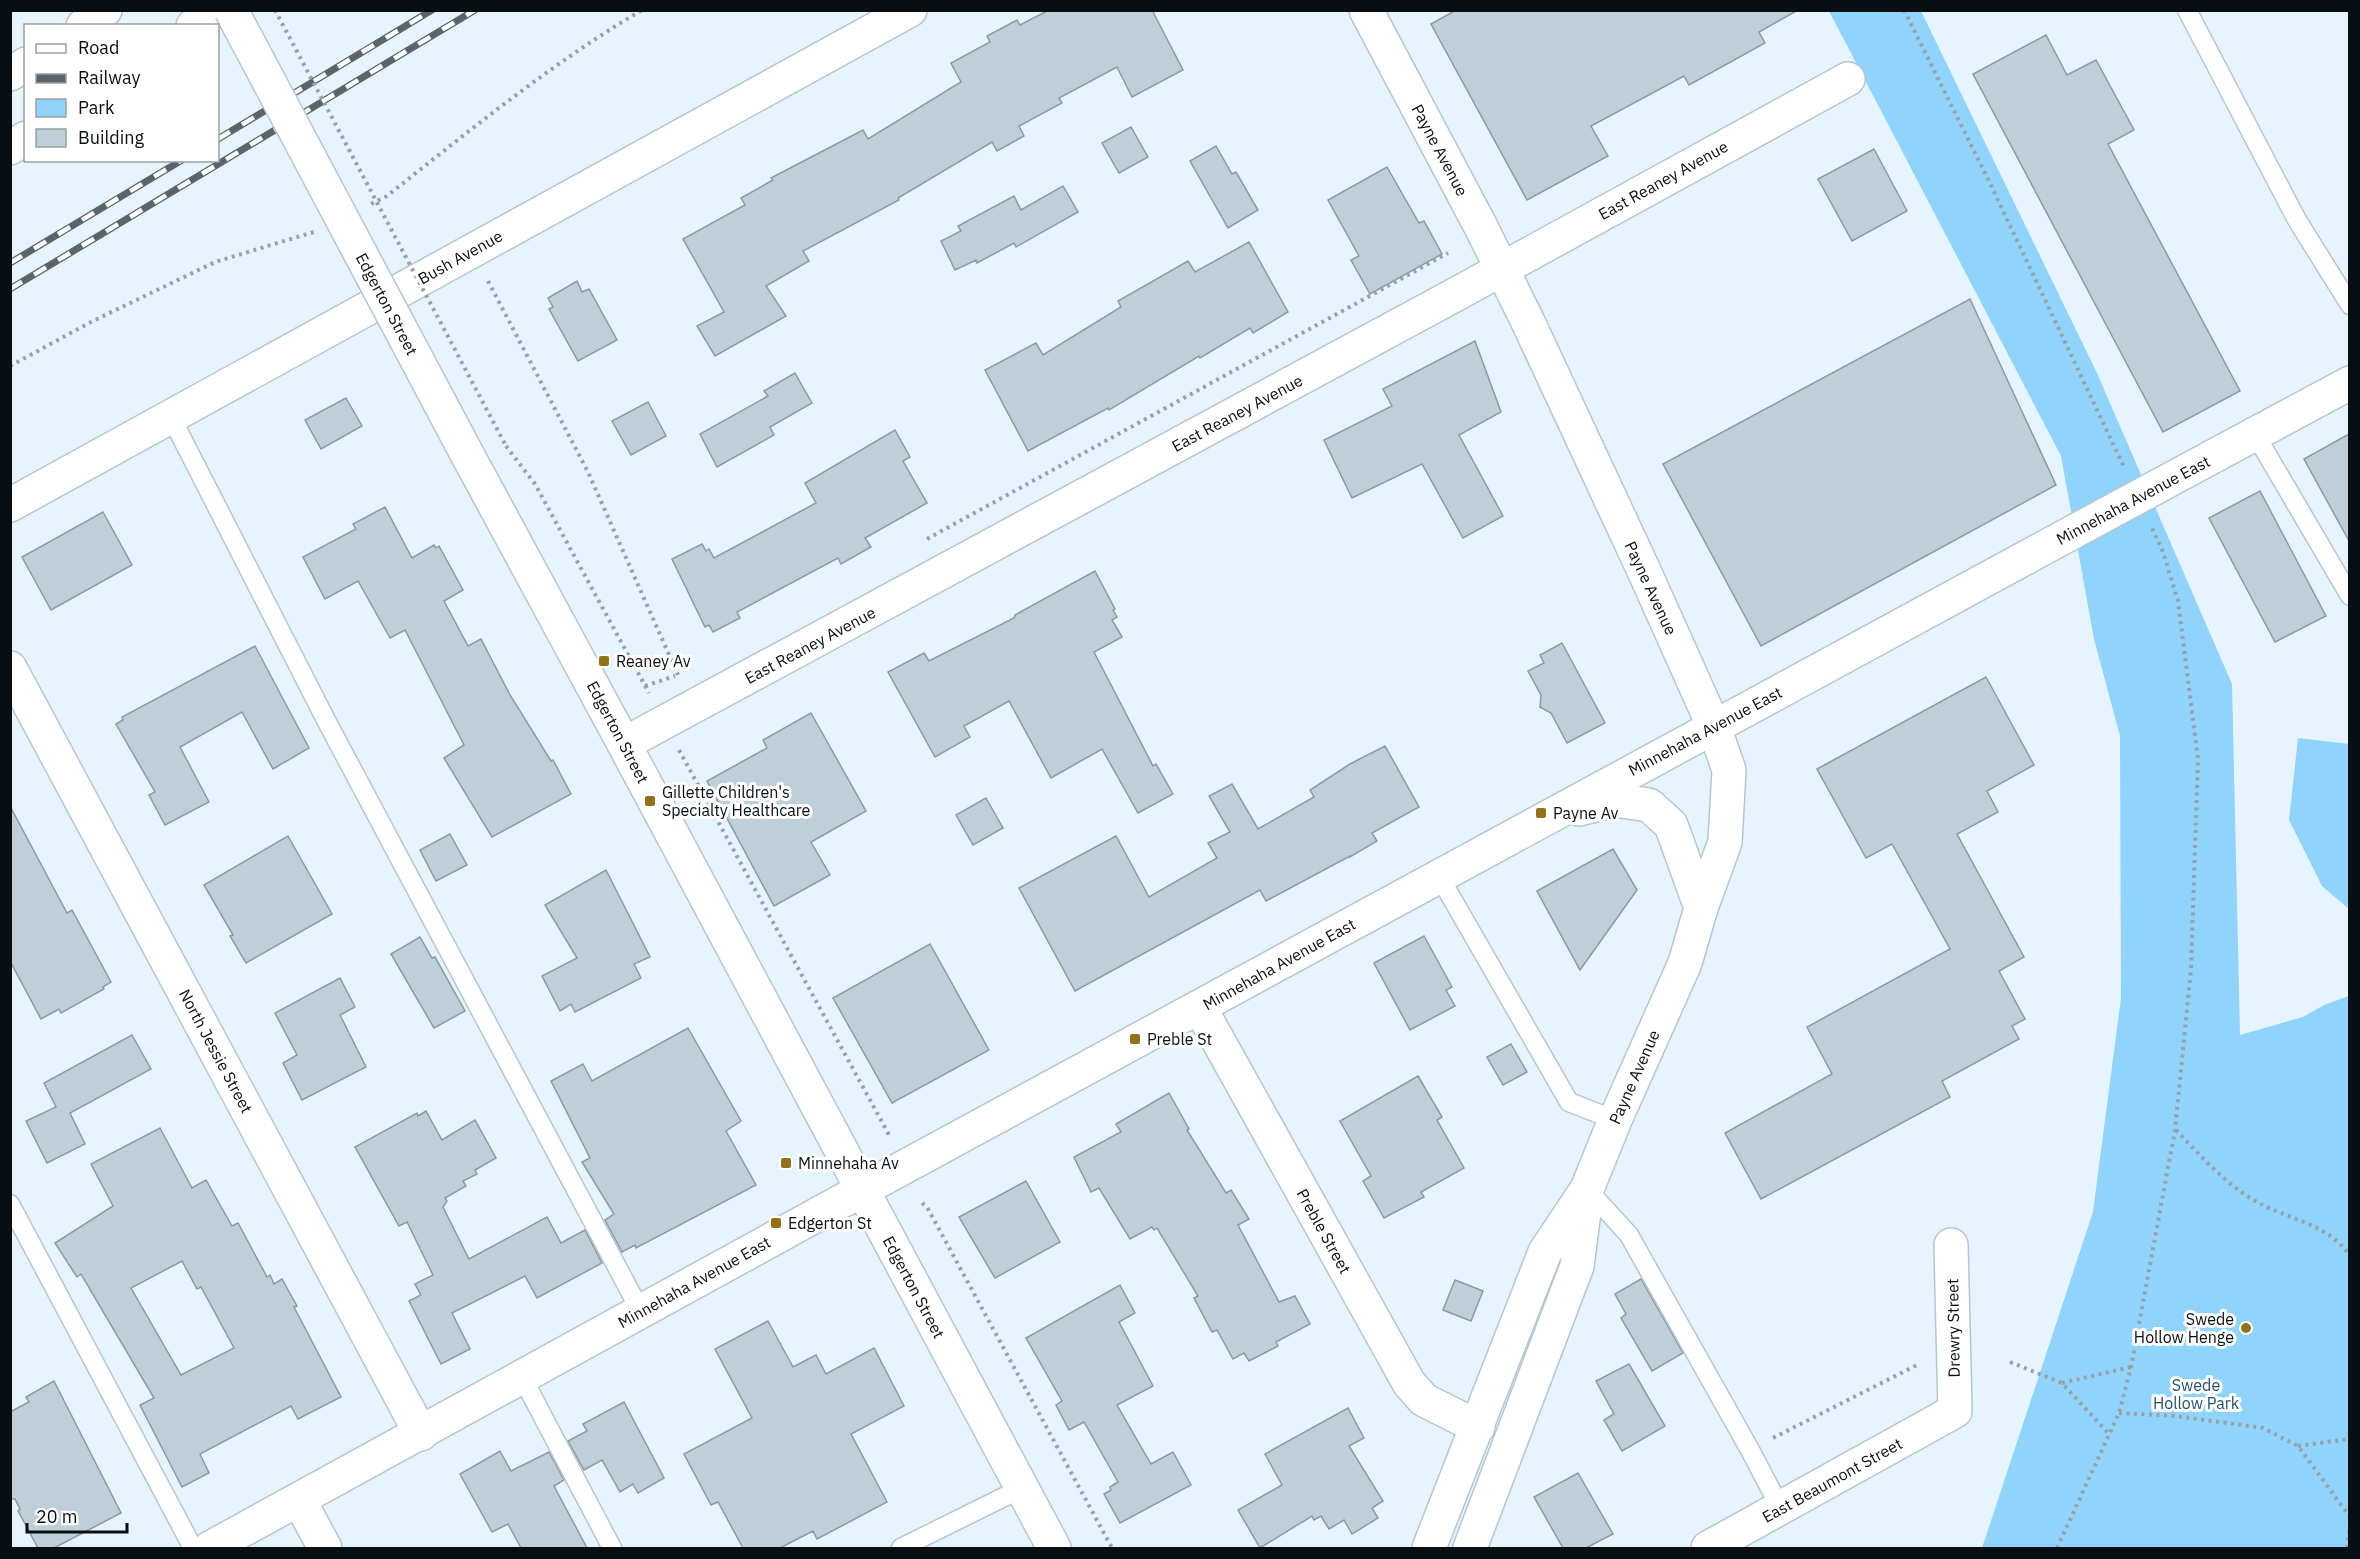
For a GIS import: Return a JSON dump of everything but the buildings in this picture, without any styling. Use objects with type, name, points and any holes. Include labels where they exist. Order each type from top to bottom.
[{"type":"street","points":[[86,24],[105,10]]},
{"type":"street","points":[[196,24],[216,10]]},
{"type":"street","name":"Edgerton Street","points":[[231,10],[1054,1548]]},
{"type":"street","name":"Bush Avenue","points":[[10,505],[910,10]]},
{"type":"street","name":"Payne Avenue","points":[[1366,10],[1501,269],[1640,562],[1714,727],[1729,770],[1725,842],[1685,963],[1615,1120],[1587,1190],[1545,1252],[1429,1548]]},
{"type":"street","points":[[10,74],[24,65]]},
{"type":"street","name":"East Reaney Avenue","points":[[624,744],[1848,79]]},
{"type":"street","points":[[10,148],[24,139]]},
{"type":"street","name":"Minnehaha Avenue East","points":[[210,1548],[1548,816],[2349,383]]},
{"type":"street","name":"North Jessie Street","points":[[10,668],[421,1434]]},
{"type":"street","points":[[1548,816],[1614,800],[1649,805],[1671,825],[1701,909]]},
{"type":"street","name":"Preble Street","points":[[1200,1008],[1409,1383],[1424,1400],[1478,1427]]},
{"type":"street","name":"Payne Avenue","points":[[1470,1548],[1577,1266],[1587,1190]]},
{"type":"street","name":"Drewry Street","points":[[1951,1245],[1955,1411]]},
{"type":"street","name":"East Beaumont Street","points":[[1708,1548],[1955,1411]]},
{"type":"street","points":[[299,1500],[325,1548]]},
{"type":"lane","points":[[2187,10],[2297,220],[2349,305]]},
{"type":"lane","points":[[171,417],[327,722],[641,1312]]},
{"type":"lane","points":[[2255,434],[2349,596]]},
{"type":"lane","points":[[1439,876],[1569,1102],[1615,1120]]},
{"type":"lane","points":[[1587,1190],[1629,1235],[1781,1509]]},
{"type":"lane","points":[[10,1204],[193,1548]]},
{"type":"lane","points":[[522,1377],[612,1548]]},
{"type":"lane","points":[[901,1548],[1022,1488]]},
{"type":"path","points":[[274,10],[506,446],[535,484],[888,1133],[888,1137]]},
{"type":"path","points":[[1904,10],[1987,177],[2124,468]]},
{"type":"path","points":[[471,250],[588,472],[678,675],[645,686]]},
{"type":"path","points":[[918,544],[1448,253]]},
{"type":"path","points":[[2057,1548],[2119,1413],[2131,1367],[2175,1130],[2191,969],[2198,759],[2178,601],[2163,552],[2148,521]]},
{"type":"path","points":[[2175,1130],[2235,1186],[2259,1203],[2329,1234],[2349,1256]]},
{"type":"path","points":[[922,1203],[927,1207],[1112,1548]]},
{"type":"path","points":[[2010,1362],[2062,1383],[2109,1434]]},
{"type":"path","points":[[1750,1450],[1917,1365]]},
{"type":"path","points":[[2062,1383],[2131,1367]]},
{"type":"path","points":[[2119,1413],[2187,1418],[2263,1428],[2298,1446],[2349,1517]]},
{"type":"path","points":[[2298,1446],[2349,1439]]},
{"type":"path","points":[[2347,1548],[2349,1524]]},
{"type":"green space","name":"Swede Hollow Park","points":[[1829,11],[1921,11],[2096,371],[2232,684],[2240,1035],[2303,1017],[2324,1005],[2349,996],[2349,1548],[1982,1548],[2093,1212],[2121,998],[2120,736],[2094,639],[2061,456]]},
{"type":"green space","points":[[2298,738],[2349,744],[2349,909],[2322,886],[2289,820]]},
{"type":"railway","points":[[219,138],[432,10]]},
{"type":"railway","points":[[10,289],[475,10]]},
{"type":"railway","points":[[10,263],[179,162]]},
{"type":"place","name":"Reaney Av","points":[[604,661]]},
{"type":"place","name":"Gillette Children's Specialty Healthcare","points":[[650,801]]},
{"type":"place","name":"Payne Av","points":[[1541,813]]},
{"type":"place","name":"Preble St","points":[[1135,1039]]},
{"type":"place","name":"Minnehaha Av","points":[[786,1163]]},
{"type":"place","name":"Edgerton St","points":[[776,1223]]},
{"type":"place","name":"Swede Hollow Henge","points":[[2246,1328]]}]
